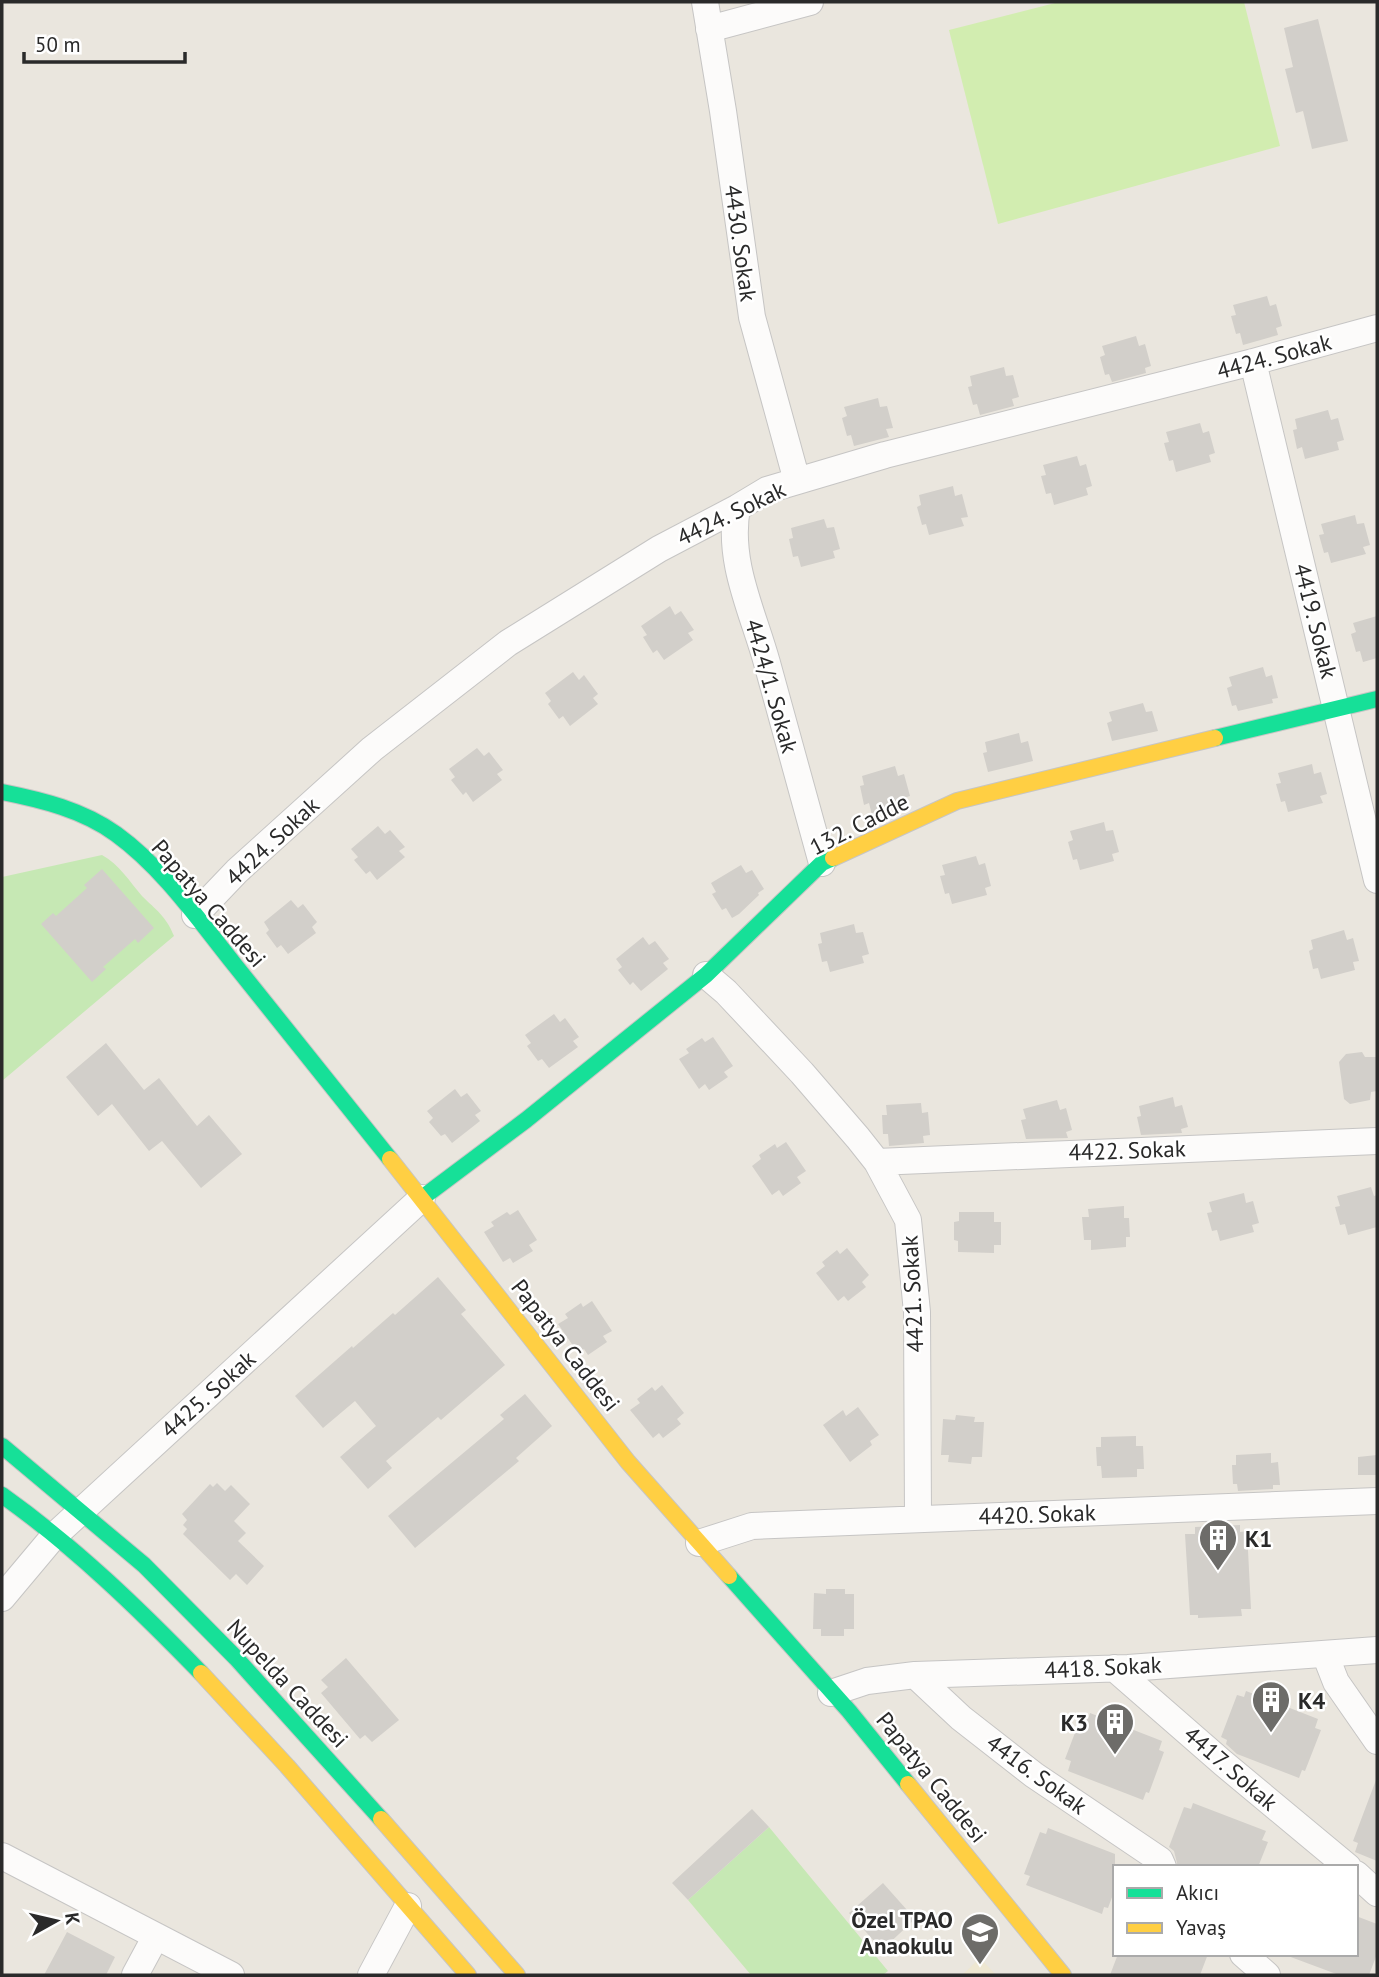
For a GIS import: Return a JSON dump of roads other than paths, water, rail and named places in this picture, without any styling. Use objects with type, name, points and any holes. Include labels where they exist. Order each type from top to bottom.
[{"type":"street","name":"4430. Sokak","points":[[705,2],[752,317],[797,481]]},
{"type":"street","points":[[709,29],[810,2]]},
{"type":"street","name":"4424. Sokak","points":[[195,915],[237,871],[372,750],[508,643],[659,549],[767,490],[884,455],[1377,328]]},
{"type":"street","name":"4419. Sokak","points":[[1253,362],[1377,880]]},
{"type":"street","name":"4424/1. Sokak","points":[[737,508],[734,522],[740,580],[766,659],[822,863]]},
{"type":"street","name":"132. Cadde","points":[[422,1198],[526,1120],[706,975],[822,863],[957,801],[1377,699]]},
{"type":"street","name":"Papatya Caddesi","points":[[2,792],[67,810],[103,825],[128,844],[169,885],[422,1198],[628,1462],[849,1711],[1063,1975]]},
{"type":"street","name":"4421. Sokak","points":[[706,975],[726,992],[802,1073],[877,1162],[908,1220],[917,1312],[918,1518]]},
{"type":"street","name":"4422. Sokak","points":[[877,1162],[1377,1141]]},
{"type":"street","name":"4425. Sokak","points":[[2,1598],[54,1535],[422,1198]]},
{"type":"street","name":"Nupelda Caddesi","points":[[2,1446],[144,1565],[236,1658],[517,1975]]},
{"type":"street","points":[[2,1495],[117,1588],[228,1700],[468,1975]]},
{"type":"street","name":"4420. Sokak","points":[[699,1543],[752,1526],[1377,1501]]},
{"type":"street","name":"4418. Sokak","points":[[831,1693],[867,1681],[915,1675],[1114,1668],[1377,1650]]},
{"type":"street","points":[[1325,1654],[1336,1682],[1377,1741]]},
{"type":"street","name":"4417. Sokak","points":[[1114,1668],[1346,1865]]},
{"type":"street","name":"4416. Sokak","points":[[915,1675],[961,1718],[1023,1767],[1160,1860],[1162,1865]]},
{"type":"street","points":[[2,1856],[231,1975]]},
{"type":"street","points":[[1358,1876],[1377,1893]]},
{"type":"street","points":[[371,1975],[408,1906]]},
{"type":"street","points":[[135,1975],[156,1936]]},
{"type":"street","points":[[1244,1956],[1267,1975]]},
{"type":"place","name":"K1","points":[[1218,1572]]},
{"type":"place","name":"K4","points":[[1271,1734]]},
{"type":"place","name":"K3","points":[[1115,1756]]},
{"type":"place","name":"Özel TPAO Anaokulu","points":[[980,1966]]}]
